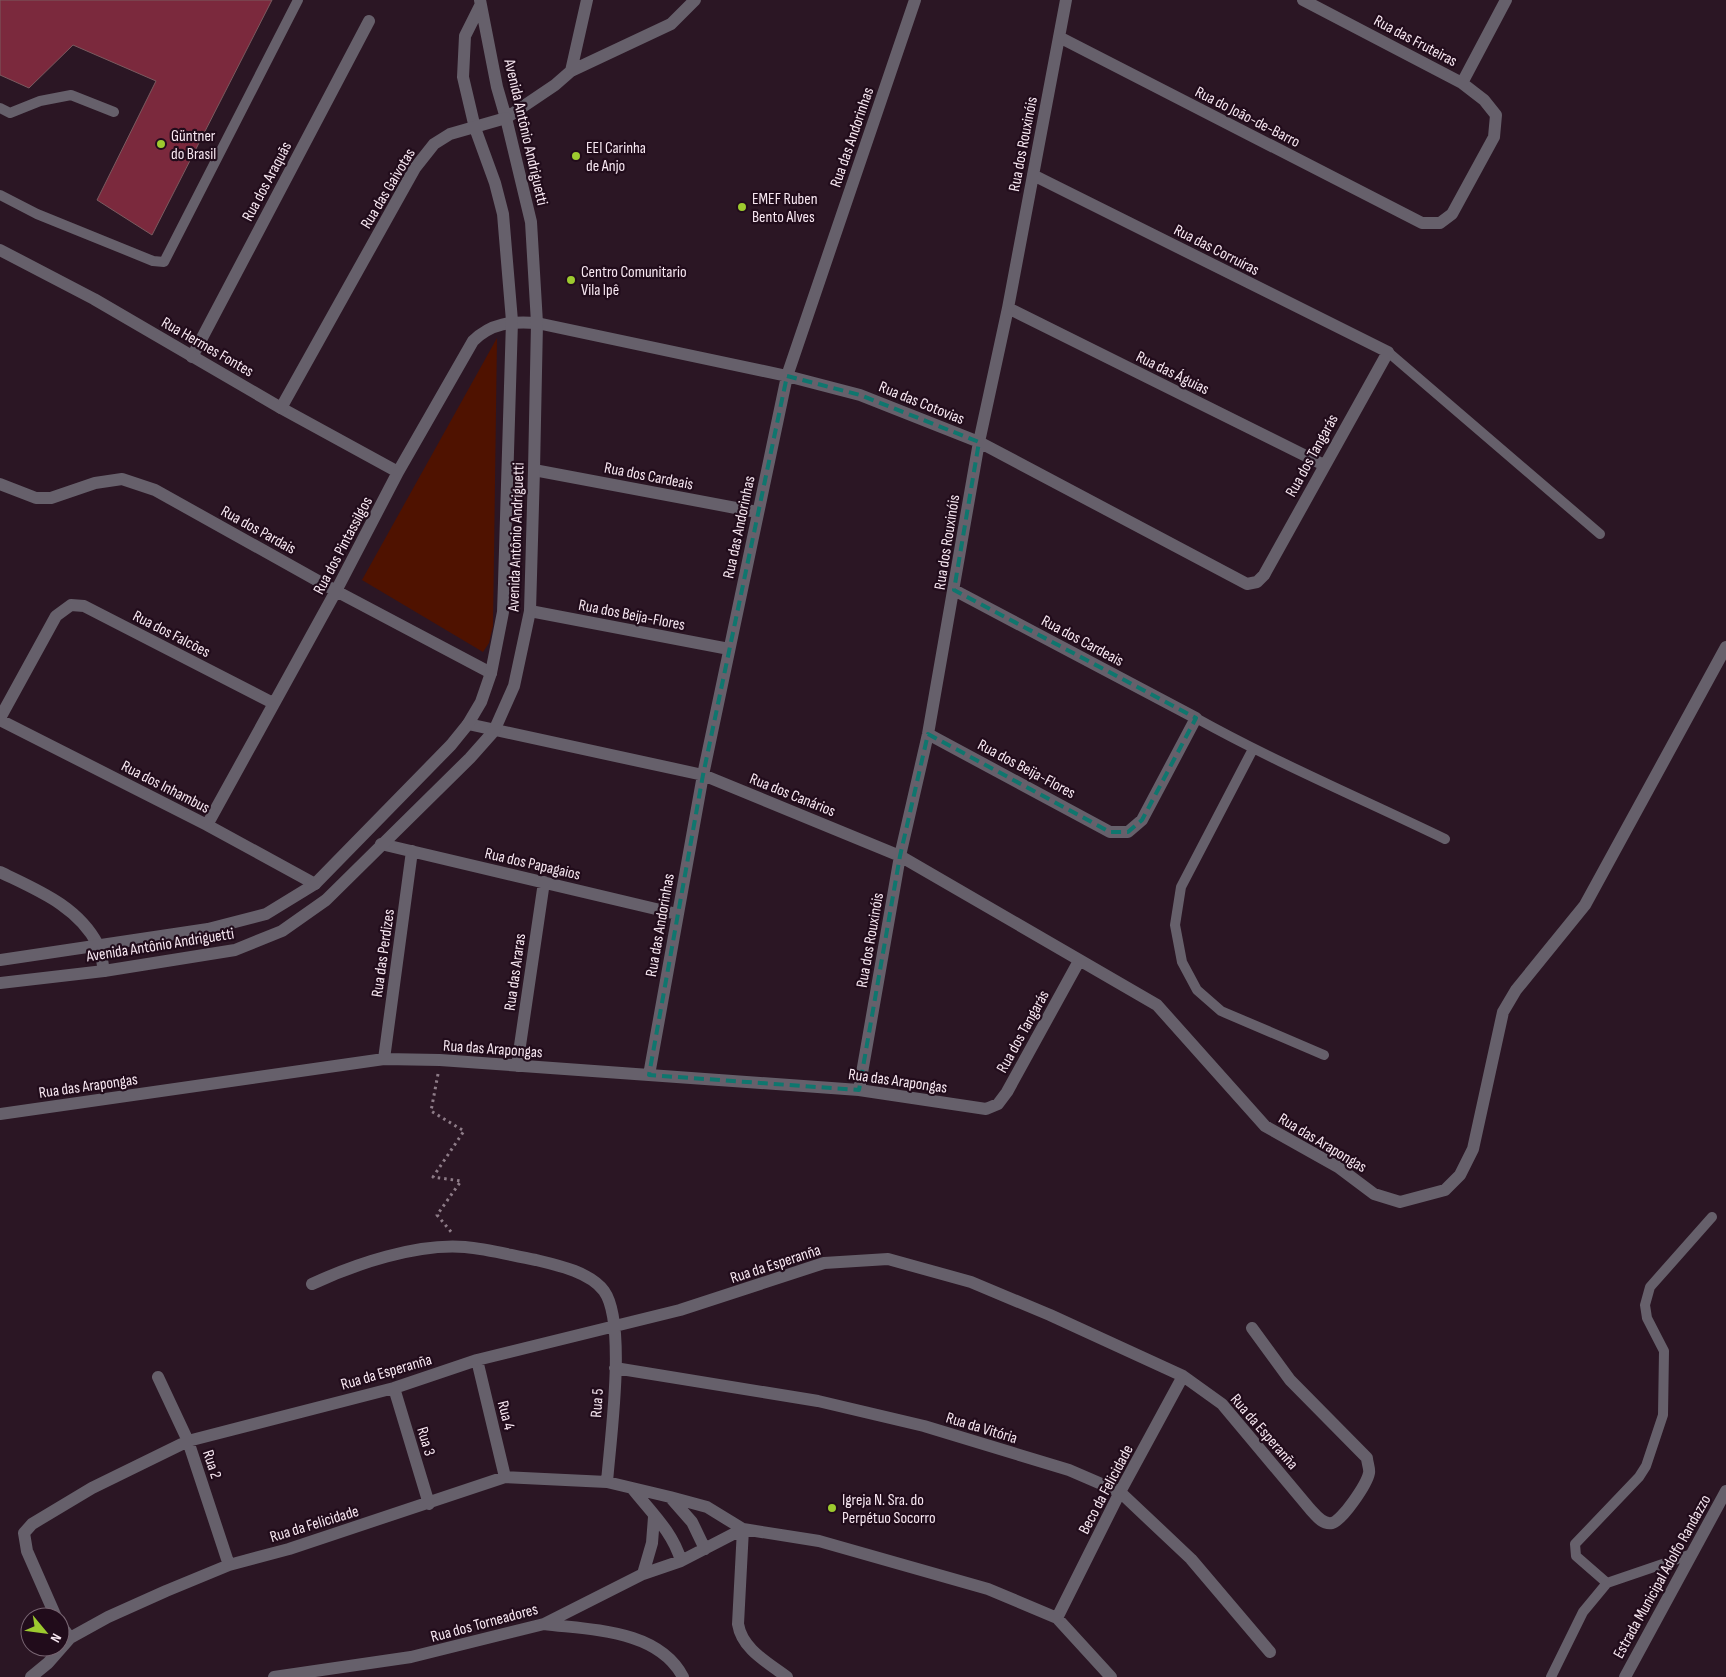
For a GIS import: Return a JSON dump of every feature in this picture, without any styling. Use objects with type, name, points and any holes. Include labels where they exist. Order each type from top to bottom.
[{"type":"street","points":[[571,71],[587,0]]},
{"type":"street","name":"Rua das Gaivotas","points":[[281,408],[415,168],[434,144],[450,134],[506,118],[555,85],[571,71],[671,24],[695,0]]},
{"type":"street","name":"Rua das Andorinhas","points":[[649,1075],[703,775],[787,376],[915,0]]},
{"type":"street","name":"Rua dos Rouxinóis","points":[[859,1090],[900,856],[928,734],[978,442],[1008,308],[1066,0]]},
{"type":"street","name":"Rua das Fruteiras","points":[[1303,0],[1462,83],[1484,100]]},
{"type":"street","points":[[1462,83],[1506,0]]},
{"type":"street","name":"Avenida Antônio Andriguetti","points":[[0,983],[104,971],[235,950],[282,931],[326,900],[470,758],[494,731],[514,686],[530,611],[537,323],[531,222],[497,87],[489,37],[480,3]]},
{"type":"street","name":"Avenida Antônio Andriguetti","points":[[0,960],[208,929],[266,914],[315,884],[431,766],[468,724],[481,702],[491,673],[503,612],[512,321],[503,214],[495,183],[475,128],[463,77],[465,36],[480,3]]},
{"type":"street","name":"Rua dos Araquãs","points":[[192,356],[369,21]]},
{"type":"street","name":"Rua do João-de-Barro","points":[[1059,37],[1422,223],[1440,223],[1452,214],[1494,137],[1496,115],[1484,100]]},
{"type":"street","name":"Rua das Corruíras","points":[[1033,175],[1388,352]]},
{"type":"street","name":"Rua Hermes Fontes","points":[[0,250],[94,299],[281,408],[398,472]]},
{"type":"street","name":"Rua das Águias","points":[[1008,308],[1324,465]]},
{"type":"street","name":"Rua dos Pintassilgos","points":[[207,825],[336,591],[398,472],[473,341],[488,328],[512,321],[537,323]]},
{"type":"street","name":"Rua das Cotovias","points":[[537,323],[787,376],[860,395],[978,442],[1247,584],[1257,582],[1264,575]]},
{"type":"street","name":"Rua dos Tangarás","points":[[1264,575],[1388,352]]},
{"type":"street","name":"Rua dos Cardeais","points":[[534,470],[757,512]]},
{"type":"street","name":"Rua dos Pardais","points":[[0,484],[36,498],[51,498],[96,484],[122,479],[155,490],[336,591],[491,673]]},
{"type":"street","name":"Rua dos Cardeais","points":[[954,590],[1196,718]]},
{"type":"street","name":"Rua dos Falcões","points":[[0,719],[56,616],[71,604],[84,606],[273,703]]},
{"type":"street","name":"Rua dos Beija-Flores","points":[[530,611],[729,648]]},
{"type":"street","name":"Rua das Arapongas","points":[[1079,961],[1157,1005],[1265,1126],[1338,1167],[1374,1194],[1400,1202],[1445,1190],[1460,1174],[1473,1149],[1503,1012],[1516,990],[1585,905],[1726,647]]},
{"type":"street","name":"Rua dos Beija-Flores","points":[[928,734],[1110,832],[1128,832],[1142,820],[1196,718]]},
{"type":"street","name":"Rua dos Inhambus","points":[[0,719],[207,825],[315,884]]},
{"type":"street","name":"Rua dos Canários","points":[[468,724],[703,775],[900,856],[1079,961]]},
{"type":"street","name":"Rua dos Papagaios","points":[[381,844],[677,914]]},
{"type":"street","name":"Rua das Perdizes","points":[[384,1059],[412,851]]},
{"type":"street","points":[[0,872],[51,897],[76,914],[98,945],[104,971]]},
{"type":"street","name":"Rua das Araras","points":[[516,1066],[544,882]]},
{"type":"street","name":"Rua dos Tangarás","points":[[986,1109],[998,1104],[1007,1092],[1079,961]]},
{"type":"street","name":"Rua das Arapongas","points":[[0,1114],[384,1059],[440,1060],[859,1090],[986,1109]]},
{"type":"street","points":[[312,1284],[342,1270],[423,1249],[464,1247],[549,1263],[584,1276],[603,1291],[612,1310],[614,1326]]},
{"type":"street","name":"Rua da Esperanña","points":[[52,1607],[27,1551],[24,1533],[32,1524],[92,1488],[188,1441],[394,1388],[477,1360],[688,1307],[824,1263],[888,1259],[971,1282],[1050,1315],[1183,1376],[1222,1404],[1323,1522],[1332,1523],[1339,1518],[1362,1488],[1369,1473],[1367,1458],[1290,1380],[1252,1328]]},
{"type":"street","name":"Rua 5","points":[[607,1482],[615,1368],[614,1326]]},
{"type":"street","name":"Rua 4","points":[[477,1360],[505,1477]]},
{"type":"street","name":"Rua da Vitória","points":[[615,1368],[818,1401],[924,1426],[1070,1470],[1120,1492],[1191,1559],[1270,1652]]},
{"type":"street","name":"Beco da Felicidade","points":[[1057,1618],[1120,1492],[1183,1376]]},
{"type":"street","name":"Rua 2","points":[[158,1377],[188,1441],[229,1565]]},
{"type":"street","name":"Rua 3","points":[[394,1388],[429,1504]]},
{"type":"street","name":"Rua da Felicidade","points":[[70,1638],[108,1617],[229,1565],[289,1549],[429,1504],[505,1477],[607,1482],[707,1507],[743,1529]]},
{"type":"street","points":[[632,1488],[677,1546],[681,1560]]},
{"type":"street","name":"Estrada Municipal Adolfo Randazzo","points":[[1625,1677],[1726,1491]]},
{"type":"street","points":[[670,1497],[692,1522],[706,1549]]},
{"type":"street","points":[[643,1574],[653,1537],[654,1517]]},
{"type":"street","points":[[787,1677],[755,1653],[740,1637],[738,1624],[743,1529],[828,1544],[988,1589],[1057,1618],[1111,1677]]},
{"type":"street","name":"Rua dos Torneadores","points":[[276,1677],[411,1657],[544,1624],[643,1574],[706,1549],[743,1529]]},
{"type":"street","points":[[544,1624],[622,1634],[656,1648],[678,1668],[682,1677]]},
{"type":"street","name":"Rua da Felicidade","points":[[31,1677],[53,1657]]},
{"type":"lane","points":[[0,195],[46,218],[153,261],[164,262],[298,0]]},
{"type":"lane","points":[[0,108],[10,114],[40,101],[72,95],[114,112]]},
{"type":"lane","points":[[1388,352],[1600,534]]},
{"type":"lane","points":[[1196,718],[1253,749],[1330,783],[1445,839]]},
{"type":"lane","points":[[1253,749],[1181,887],[1175,925],[1182,962],[1197,990],[1221,1011],[1324,1056]]},
{"type":"lane","points":[[1607,1583],[1576,1556],[1575,1544],[1639,1477],[1646,1466],[1663,1415],[1664,1351],[1647,1318],[1645,1305],[1650,1287],[1712,1217]]},
{"type":"lane","points":[[1551,1677],[1583,1612],[1607,1583],[1692,1554]]},
{"type":"path","points":[[440,1060],[431,1111],[464,1131],[433,1177],[461,1181],[437,1215],[464,1247]]},
{"type":"highlighted area","points":[[787,376],[860,395],[979,442],[954,590],[1196,718],[1142,820],[1128,832],[1110,832],[928,734],[900,856],[859,1090],[649,1075],[703,775]]},
{"type":"shaded area","points":[[497,338],[493,626],[489,643],[483,652],[362,580]]},
{"type":"building","name":"Güntner do Brasil","points":[[0,0],[272,0],[152,235],[97,200],[156,81],[73,45],[29,88],[0,75]]},
{"type":"place","name":"Güntner do Brasil","points":[[161,144]]},
{"type":"place","name":"EEI Carinha de Anjo","points":[[576,156]]},
{"type":"place","name":"EMEF Ruben Bento Alves","points":[[742,207]]},
{"type":"place","name":"Centro Comunitario Vila Ipê","points":[[571,280]]},
{"type":"place","name":"Igreja N. Sra. do Perpétuo Socorro","points":[[832,1508]]}]
